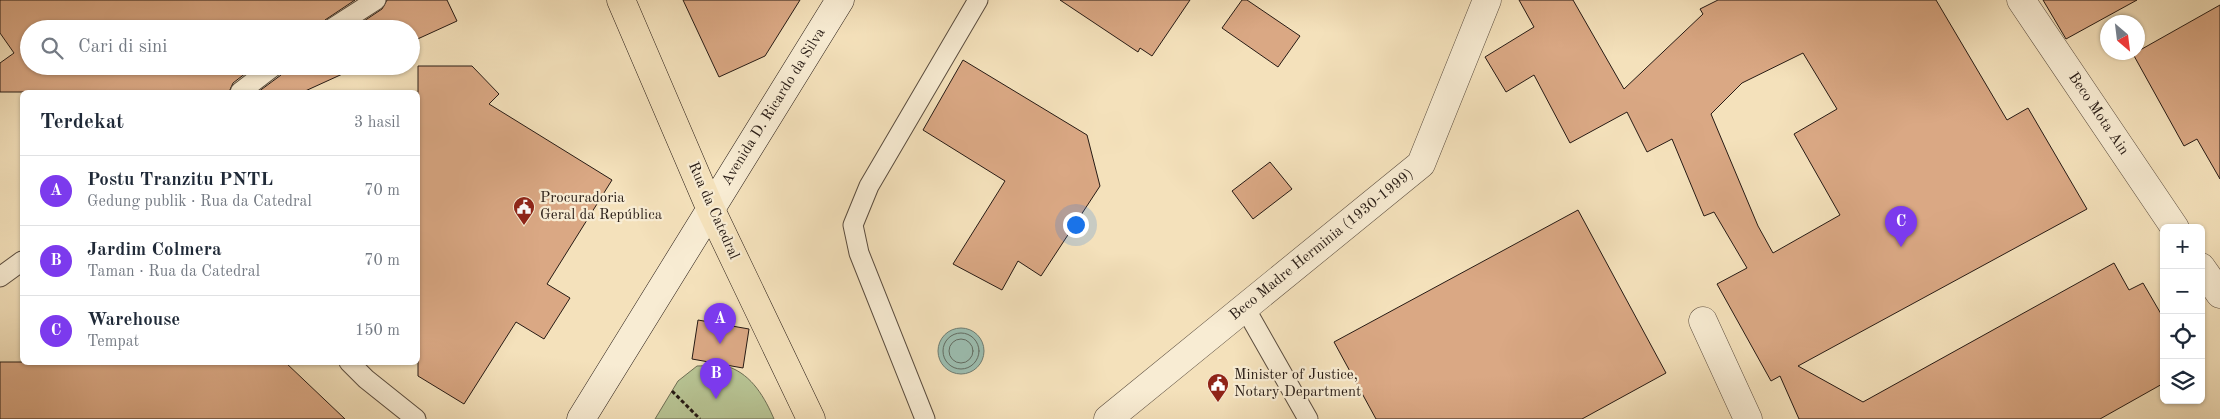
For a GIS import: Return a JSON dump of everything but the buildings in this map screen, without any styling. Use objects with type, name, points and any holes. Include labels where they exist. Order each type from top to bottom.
[{"type":"main road","name":"Rua da Catedral","points":[[621,0],[711,210],[811,419]]},
{"type":"street","name":"Avenida D. Ricardo da Silva","points":[[581,419],[840,0]]},
{"type":"street","name":"Beco Madre Herminia (1930-1999)","points":[[1108,419],[1421,164],[1487,0]]},
{"type":"street","name":"Beco Mota Ain","points":[[2021,0],[2172,224]]},
{"type":"street","points":[[2202,269],[2220,294]]},
{"type":"street","points":[[1703,321],[1748,419]]},
{"type":"lane","points":[[345,20],[376,0]]},
{"type":"lane","points":[[925,419],[859,253],[853,225],[869,186],[978,0]]},
{"type":"lane","points":[[243,90],[262,75]]},
{"type":"lane","points":[[0,277],[20,262]]},
{"type":"lane","points":[[1245,308],[1308,419]]},
{"type":"lane","points":[[352,365],[366,379],[416,419]]},
{"type":"path","points":[[672,391],[700,419]]},
{"type":"green space","points":[[697,366],[725,366],[737,371],[757,388],[774,419],[655,419],[678,381]]},
{"type":"water","points":[[957,328],[965,328],[974,332],[980,338],[984,351],[980,364],[974,370],[965,374],[957,374],[948,370],[942,364],[938,355],[938,347],[942,338],[948,332]]},
{"type":"place","name":"Procuradoria Geral da República","points":[[524,226]]},
{"type":"place","name":"Warehouse","points":[[1901,247]]},
{"type":"place","name":"Postu Tranzitu PNTL","points":[[720,344]]},
{"type":"place","name":"Jardim Colmera","points":[[716,399]]},
{"type":"place","name":"Minister of Justice, Notary Department","points":[[1218,403]]}]
